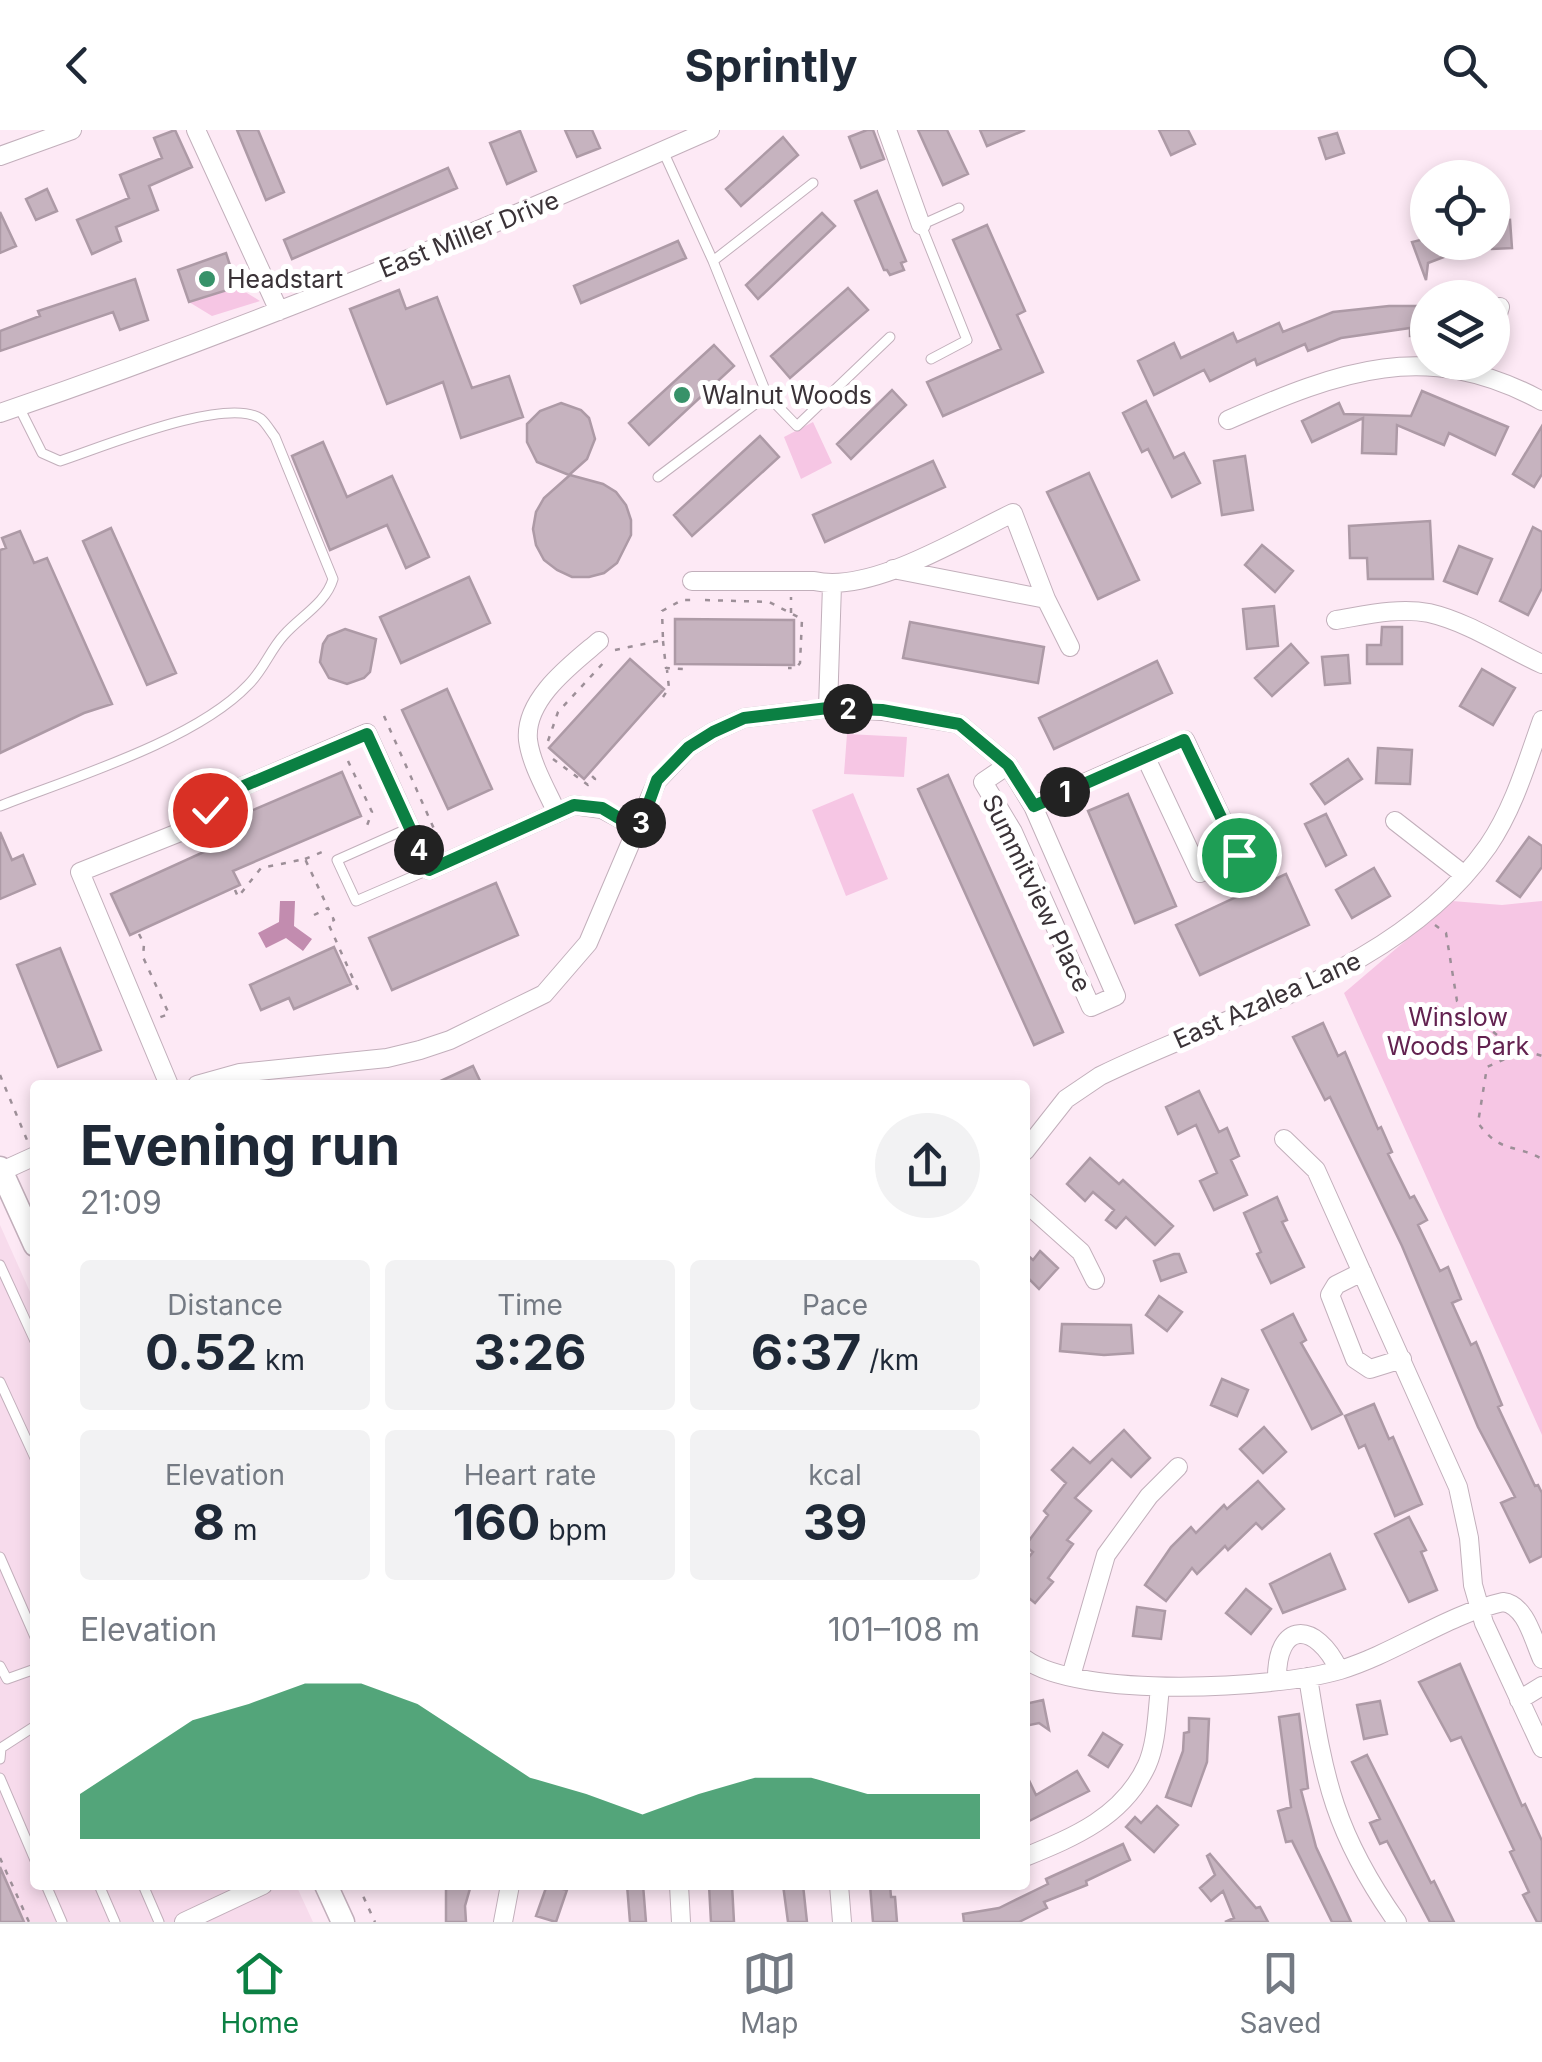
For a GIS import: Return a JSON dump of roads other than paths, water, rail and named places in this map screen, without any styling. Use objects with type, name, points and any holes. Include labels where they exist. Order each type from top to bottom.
[{"type":"street","points":[[0,156],[72,130]]},
{"type":"street","points":[[196,130],[279,312]]},
{"type":"street","name":"East Miller Drive","points":[[0,413],[279,312],[555,199],[710,130]]},
{"type":"street","points":[[887,130],[922,225]]},
{"type":"street","points":[[1228,420],[1297,390],[1353,372],[1410,367]]},
{"type":"street","points":[[1503,380],[1542,401]]},
{"type":"street","points":[[692,581],[814,581],[832,585],[892,569],[1013,513],[1046,599],[1070,647]]},
{"type":"street","points":[[892,569],[1046,599]]},
{"type":"street","points":[[828,708],[832,585]]},
{"type":"street","points":[[1336,620],[1383,612],[1427,613],[1542,664]]},
{"type":"street","points":[[557,813],[528,739],[532,716],[552,681],[598,641]]},
{"type":"street","points":[[215,1080],[240,1073],[307,1076],[420,1050],[450,1040],[544,994],[588,943],[657,780],[689,747],[744,718],[828,708],[882,710],[959,724],[1008,765],[1034,806],[1145,756],[1184,740],[1239,855],[1200,873],[1145,756]]},
{"type":"street","name":"East Azalea Lane","points":[[1030,1146],[1066,1099],[1100,1076],[1352,964],[1422,916],[1498,829],[1542,720]]},
{"type":"street","points":[[168,1080],[80,872],[183,832],[239,788],[367,734],[429,870],[574,805],[602,808],[639,830]]},
{"type":"street","name":"Summitview Place","points":[[1008,765],[984,782],[1012,832],[1091,1006],[1116,996],[1034,806]]},
{"type":"street","points":[[1395,821],[1462,874]]},
{"type":"street","points":[[1284,1139],[1316,1170],[1458,1486],[1480,1610],[1542,1748]]},
{"type":"street","points":[[30,1158],[0,1171],[30,1234]]},
{"type":"street","points":[[1030,1206],[1081,1252],[1095,1280]]},
{"type":"street","points":[[1362,1272],[1336,1285],[1330,1295],[1356,1359],[1370,1369],[1402,1359]]},
{"type":"street","points":[[1071,1676],[1106,1556],[1149,1496],[1178,1467]]},
{"type":"street","points":[[1030,1662],[1071,1676],[1160,1688],[1308,1677],[1338,1670],[1503,1602],[1516,1606],[1542,1659]]},
{"type":"street","points":[[1276,1680],[1279,1653],[1291,1637],[1301,1634],[1320,1641],[1338,1670]]},
{"type":"street","points":[[1308,1677],[1322,1764],[1337,1815],[1362,1870],[1397,1922]]},
{"type":"street","points":[[1519,1700],[1542,1686]]},
{"type":"street","points":[[1030,1855],[1110,1816],[1133,1789],[1148,1763],[1160,1688]]},
{"type":"street","points":[[184,1922],[252,1890]]},
{"type":"street","points":[[328,1890],[342,1922]]},
{"type":"street","points":[[503,1922],[509,1890]]},
{"type":"street","points":[[679,1890],[681,1922]]},
{"type":"street","points":[[839,1890],[842,1922]]},
{"type":"lane","points":[[663,150],[767,395],[798,426],[890,337]]},
{"type":"lane","points":[[713,261],[813,183]]},
{"type":"lane","points":[[931,359],[967,340],[922,225],[958,208]]},
{"type":"lane","points":[[658,476],[767,395]]},
{"type":"lane","points":[[0,806],[129,755],[206,719],[250,684],[273,646],[303,614],[328,596],[333,578],[275,438],[261,419],[238,412],[210,412],[60,462],[42,453],[19,407]]},
{"type":"lane","points":[[409,828],[337,860],[356,901],[429,870]]},
{"type":"lane","points":[[0,1265],[30,1331]]},
{"type":"lane","points":[[0,1382],[30,1447]]},
{"type":"lane","points":[[1,1561],[30,1626]]},
{"type":"lane","points":[[0,1666],[3,1680],[30,1671]]},
{"type":"lane","points":[[0,1759],[0,1748],[30,1729]]},
{"type":"lane","points":[[0,1778],[30,1848]]},
{"type":"lane","points":[[48,1890],[62,1922]]},
{"type":"lane","points":[[101,1890],[115,1922]]},
{"type":"lane","points":[[145,1890],[159,1922]]},
{"type":"place","name":"Headstart","points":[[207,279]]},
{"type":"place","name":"Walnut Woods","points":[[682,395]]},
{"type":"park label","name":"Winslow Woods Park","points":[[1458,1032]]}]
